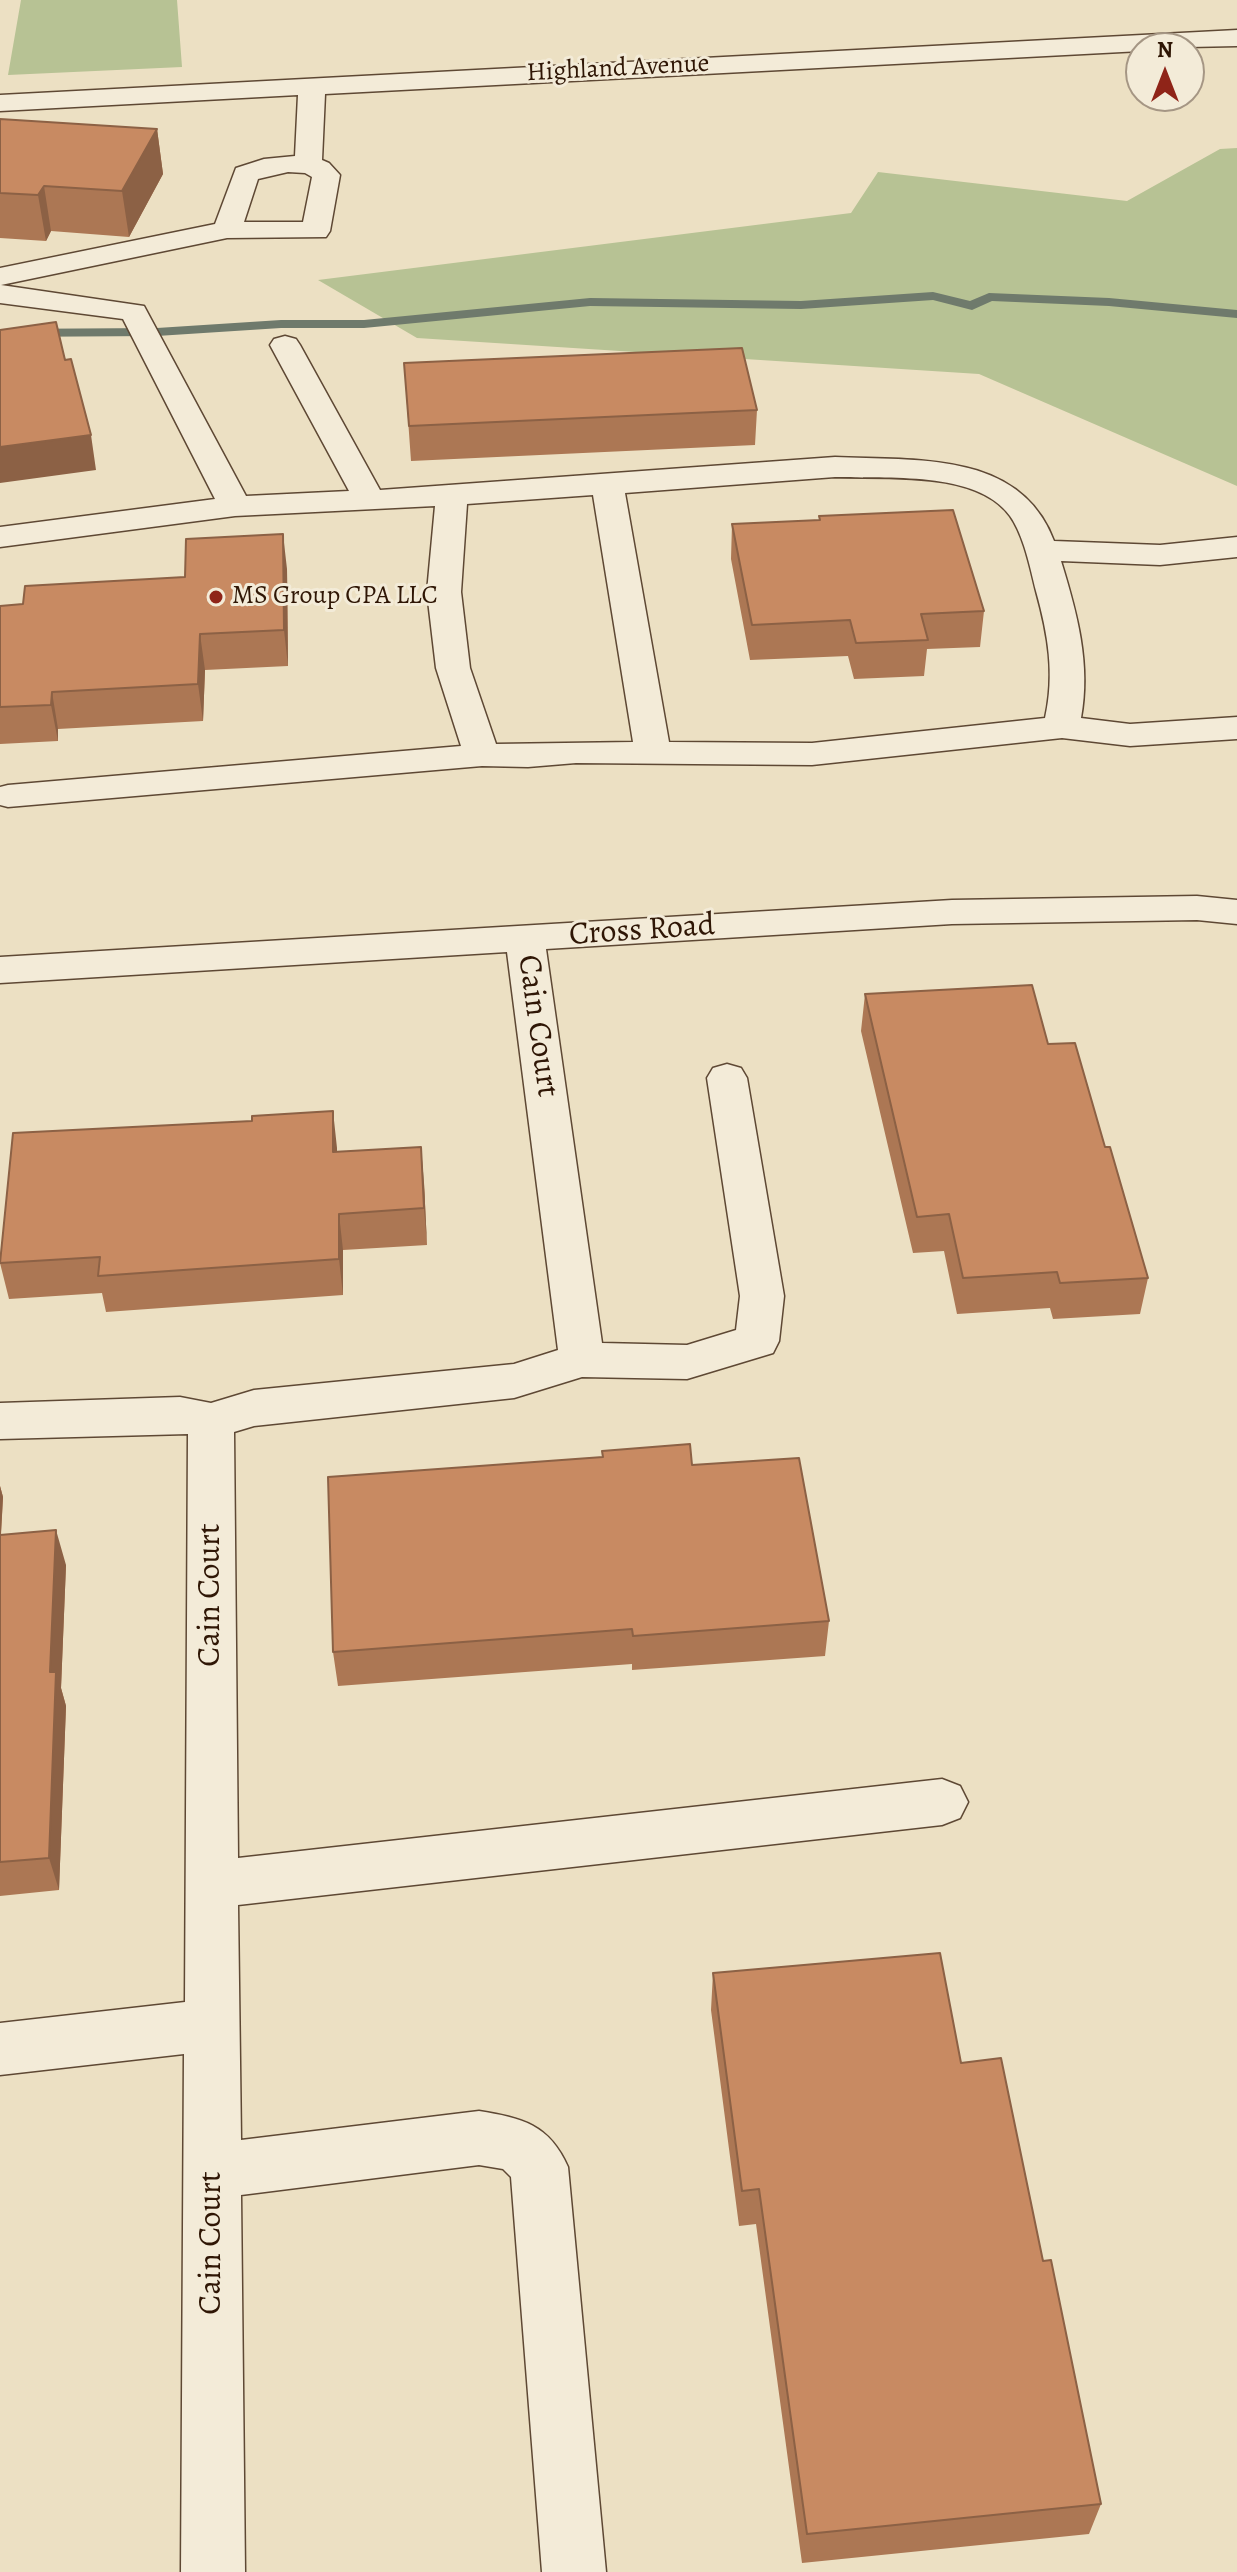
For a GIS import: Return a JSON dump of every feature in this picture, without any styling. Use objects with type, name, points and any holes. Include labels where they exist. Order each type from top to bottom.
[{"type":"street","name":"Highland Avenue","points":[[0,103],[1237,38]]},
{"type":"street","points":[[308,165],[312,87]]},
{"type":"street","points":[[0,277],[227,230],[316,231],[326,175],[323,170],[308,165],[268,166],[246,174],[227,230]]},
{"type":"street","points":[[0,294],[134,312],[235,506]]},
{"type":"street","points":[[285,345],[369,499]]},
{"type":"street","points":[[0,537],[235,506],[452,496],[835,467],[957,474],[1000,490],[1026,515],[1042,550],[1064,641],[1069,692],[1064,703],[1062,727]]},
{"type":"street","points":[[607,484],[653,752]]},
{"type":"street","points":[[452,496],[444,592],[453,668],[482,755]]},
{"type":"street","points":[[1042,550],[1160,555],[1237,547]]},
{"type":"street","points":[[8,796],[482,755],[653,752],[812,754],[1062,727],[1130,735],[1237,728]]},
{"type":"street","name":"Cross Road","points":[[0,970],[952,912],[1197,908],[1237,912]]},
{"type":"street","name":"Cain Court","points":[[525,939],[582,1360]]},
{"type":"street","points":[[0,1421],[180,1415],[211,1421],[254,1408],[514,1381],[582,1360],[687,1362],[757,1341],[762,1296],[727,1078]]},
{"type":"street","name":"Cain Court","points":[[211,1421],[213,2572]]},
{"type":"street","points":[[211,1885],[942,1802]]},
{"type":"street","points":[[0,2049],[211,2025]]},
{"type":"street","points":[[212,2171],[479,2138],[528,2150],[539,2167],[574,2572]]},
{"type":"green space","points":[[21,0],[177,0],[182,67],[8,75]]},
{"type":"green space","points":[[1237,148],[1237,486],[979,374],[417,338],[318,280],[851,213],[878,172],[1127,201],[1220,149]]},
{"type":"building","points":[[0,119],[157,129],[122,191],[44,186],[38,195],[0,193]]},
{"type":"building","points":[[56,322],[65,360],[71,359],[91,435],[0,447],[0,330]]},
{"type":"building","points":[[742,348],[757,410],[409,426],[404,363]]},
{"type":"building","points":[[953,510],[984,611],[921,614],[928,640],[856,643],[850,620],[752,625],[732,524],[820,520],[819,516]]},
{"type":"building","points":[[283,534],[284,630],[200,634],[198,684],[52,692],[51,705],[0,707],[0,606],[23,604],[25,586],[185,577],[186,539]]},
{"type":"building","points":[[1032,985],[1048,1044],[1075,1043],[1105,1147],[1110,1147],[1148,1278],[1060,1283],[1057,1272],[963,1278],[949,1214],[917,1217],[865,994]]},
{"type":"building","points":[[333,1111],[333,1152],[421,1147],[424,1208],[339,1214],[339,1259],[98,1276],[100,1257],[0,1263],[13,1133],[252,1121],[252,1116]]},
{"type":"building","points":[[690,1444],[692,1465],[799,1458],[829,1621],[633,1636],[632,1629],[333,1652],[328,1477],[603,1457],[602,1451]]},
{"type":"building","points":[[56,1530],[50,1672],[56,1672],[49,1858],[0,1862],[0,1535]]},
{"type":"building","points":[[940,1953],[961,2063],[1001,2058],[1043,2261],[1051,2260],[1101,2504],[807,2534],[759,2189],[742,2191],[713,1973]]},
{"type":"waterway","points":[[0,333],[157,332],[281,324],[364,324],[590,302],[801,305],[933,296],[972,306],[989,297],[1109,302],[1237,314]]},
{"type":"place","name":"MS Group CPA LLC","points":[[216,597]]}]
